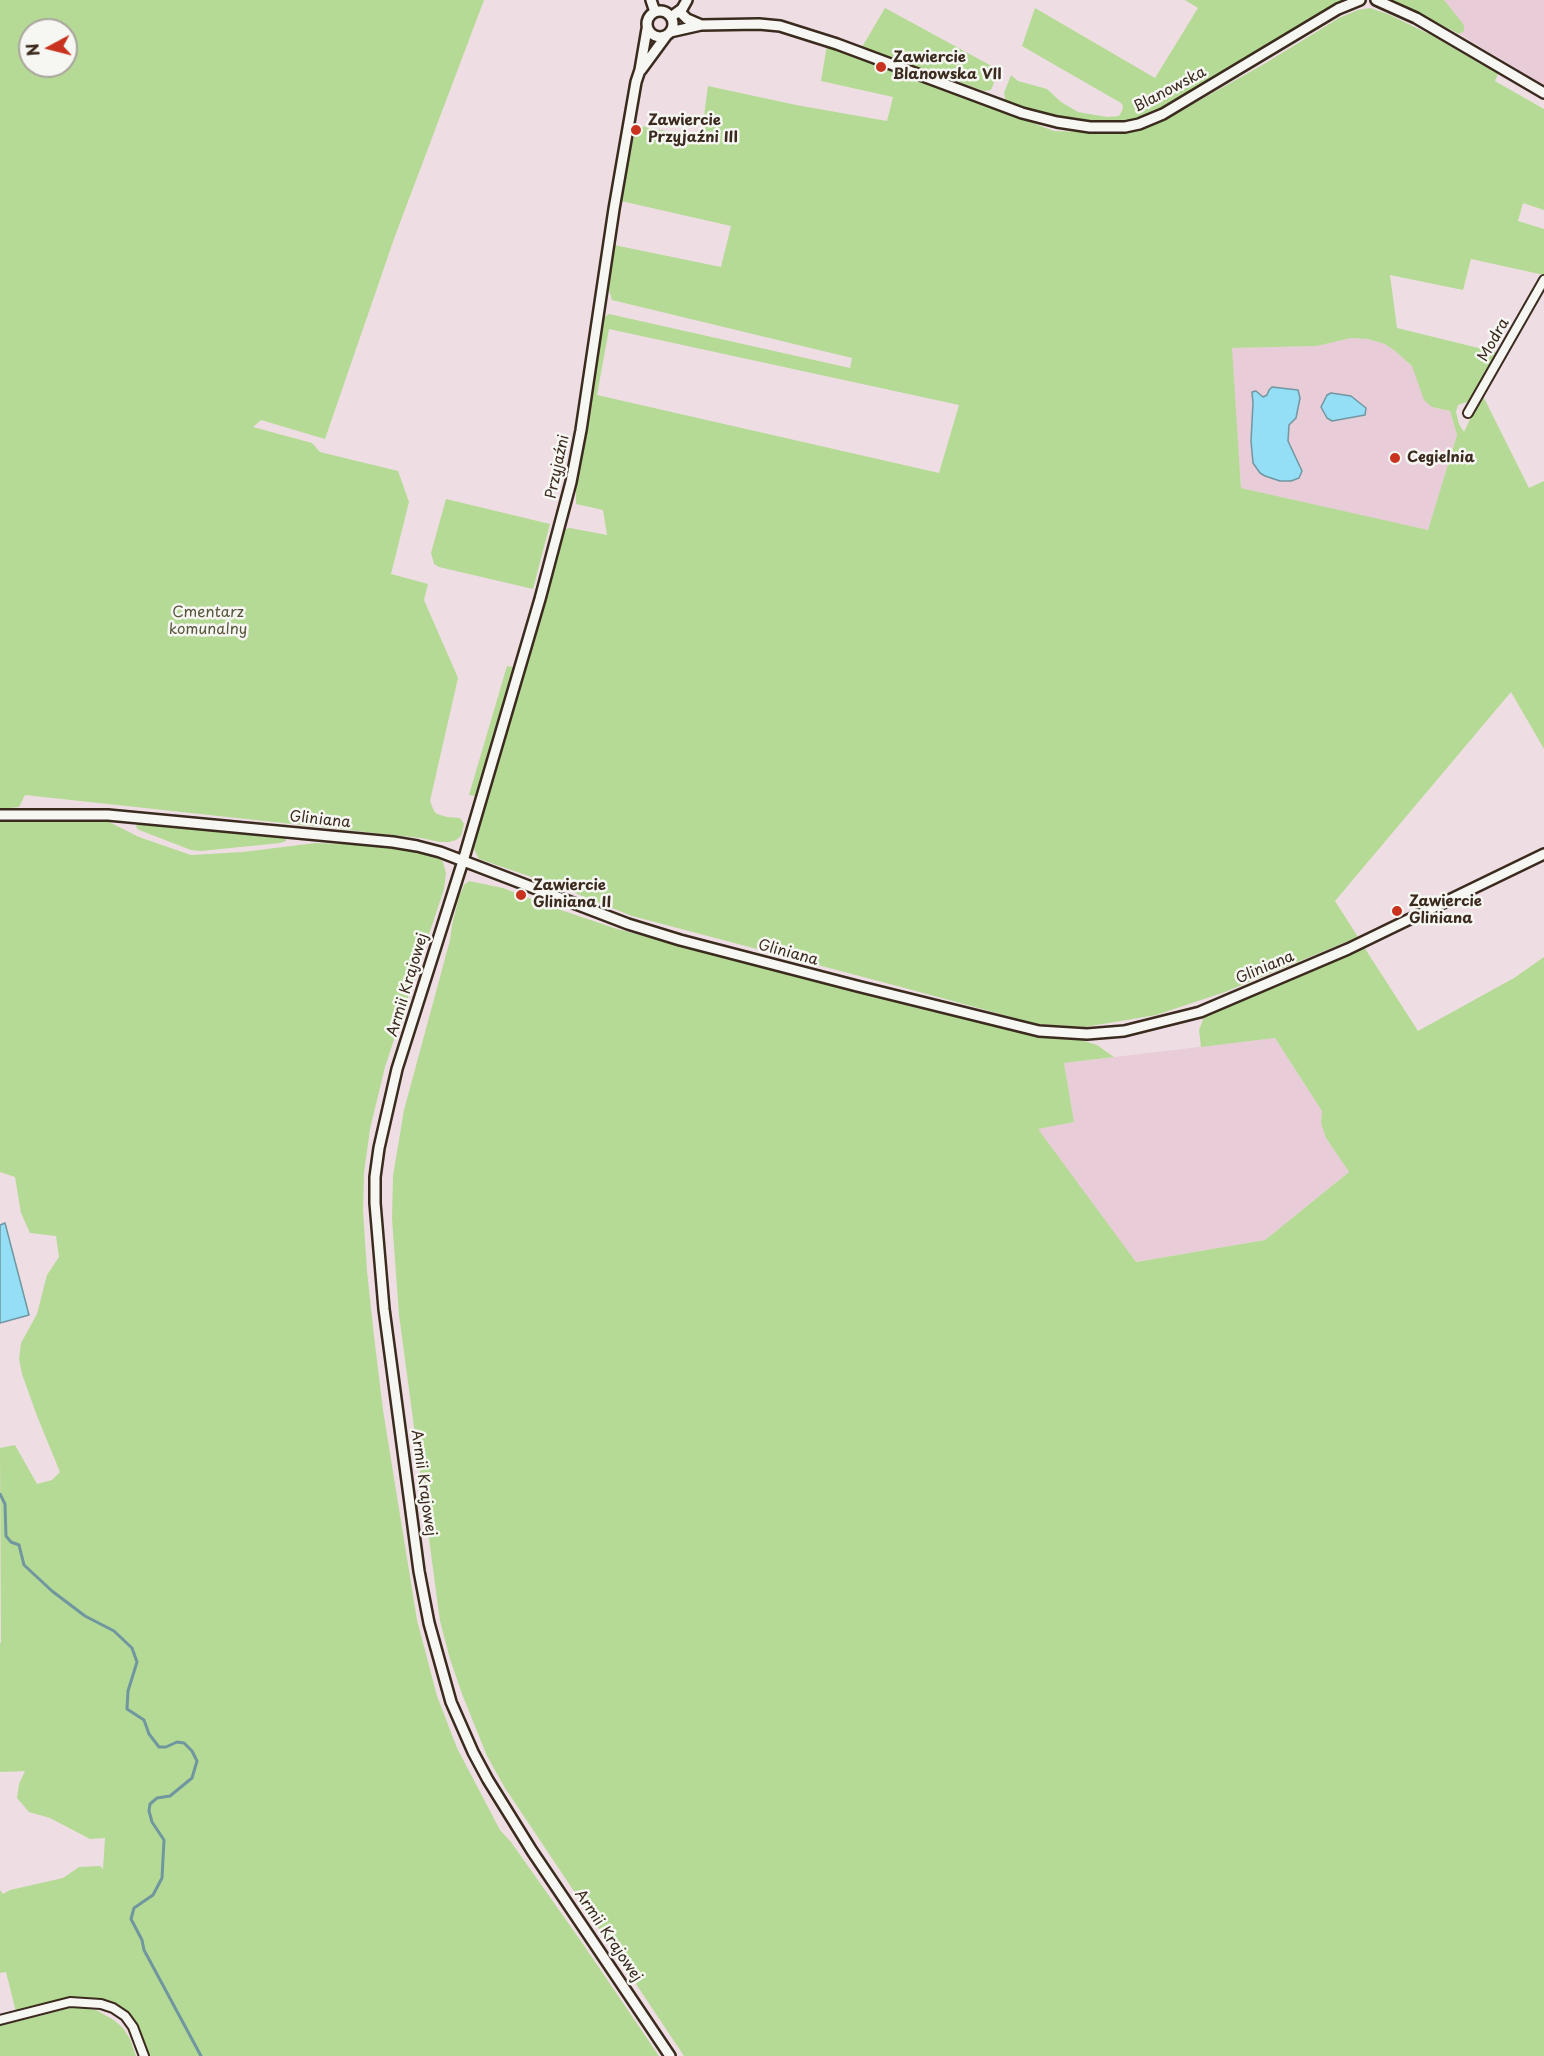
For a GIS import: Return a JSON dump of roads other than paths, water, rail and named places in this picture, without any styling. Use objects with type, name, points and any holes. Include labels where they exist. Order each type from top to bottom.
[{"type":"street","points":[[651,0],[654,12]]},
{"type":"street","points":[[670,16],[679,11],[687,0]]},
{"type":"street","name":"Blanowska","points":[[668,34],[701,25],[780,26],[848,48],[1022,113],[1090,127],[1125,127],[1163,114],[1338,9],[1360,0]]},
{"type":"street","points":[[1376,0],[1416,18],[1544,93]]},
{"type":"street","points":[[679,11],[687,19],[701,25]]},
{"type":"street","points":[[654,12],[663,12],[670,16],[672,23],[668,34],[656,37],[647,30],[648,19],[654,12]]},
{"type":"street","name":"Przyjaźni","points":[[463,861],[540,599],[572,476],[614,209],[647,30]]},
{"type":"street","name":"Przyjaźni","points":[[640,70],[668,34]]},
{"type":"street","name":"Modra","points":[[1468,413],[1544,280]]},
{"type":"street","name":"Gliniana","points":[[0,815],[108,815],[417,846],[440,852],[628,924],[680,940],[1040,1031],[1087,1034],[1124,1031],[1200,1012],[1348,949],[1544,854]]},
{"type":"street","name":"Armii Krajowej","points":[[463,861],[398,1069],[384,1120],[375,1177],[384,1309],[419,1571],[429,1623],[448,1692],[465,1736],[483,1772],[532,1851],[670,2056]]},
{"type":"street","points":[[0,2020],[70,2002],[91,2002],[113,2008],[125,2016],[133,2027],[144,2056]]},
{"type":"water","points":[[1272,387],[1298,390],[1300,398],[1296,418],[1289,425],[1288,441],[1302,471],[1299,478],[1291,481],[1280,481],[1265,476],[1253,463],[1252,392],[1256,391],[1263,397]]},
{"type":"water","points":[[1331,393],[1351,396],[1366,408],[1365,415],[1332,421],[1327,418],[1321,407],[1327,395]]},
{"type":"water","points":[[5,1223],[29,1315],[0,1323],[0,1225]]},
{"type":"waterway","points":[[0,1494],[5,1504],[6,1536],[11,1542],[19,1545],[24,1565],[52,1591],[85,1616],[114,1631],[132,1648],[137,1662],[128,1691],[127,1709],[144,1720],[149,1734],[159,1747],[166,1747],[177,1742],[184,1743],[192,1751],[197,1761],[192,1778],[170,1796],[157,1798],[150,1804],[152,1822],[164,1840],[162,1878],[153,1895],[134,1908],[131,1919],[142,1940],[144,1950],[201,2056]]},
{"type":"place","name":"Zawiercie Blanowska VII","points":[[881,67]]},
{"type":"place","name":"Zawiercie Przyjaźni III","points":[[636,130]]},
{"type":"place","name":"Cegielnia","points":[[1395,458]]},
{"type":"place","name":"Zawiercie Gliniana II","points":[[521,895]]},
{"type":"place","name":"Zawiercie Gliniana","points":[[1397,911]]},
{"type":"park label","name":"Cmentarz komunalny","points":[[208,622]]}]
